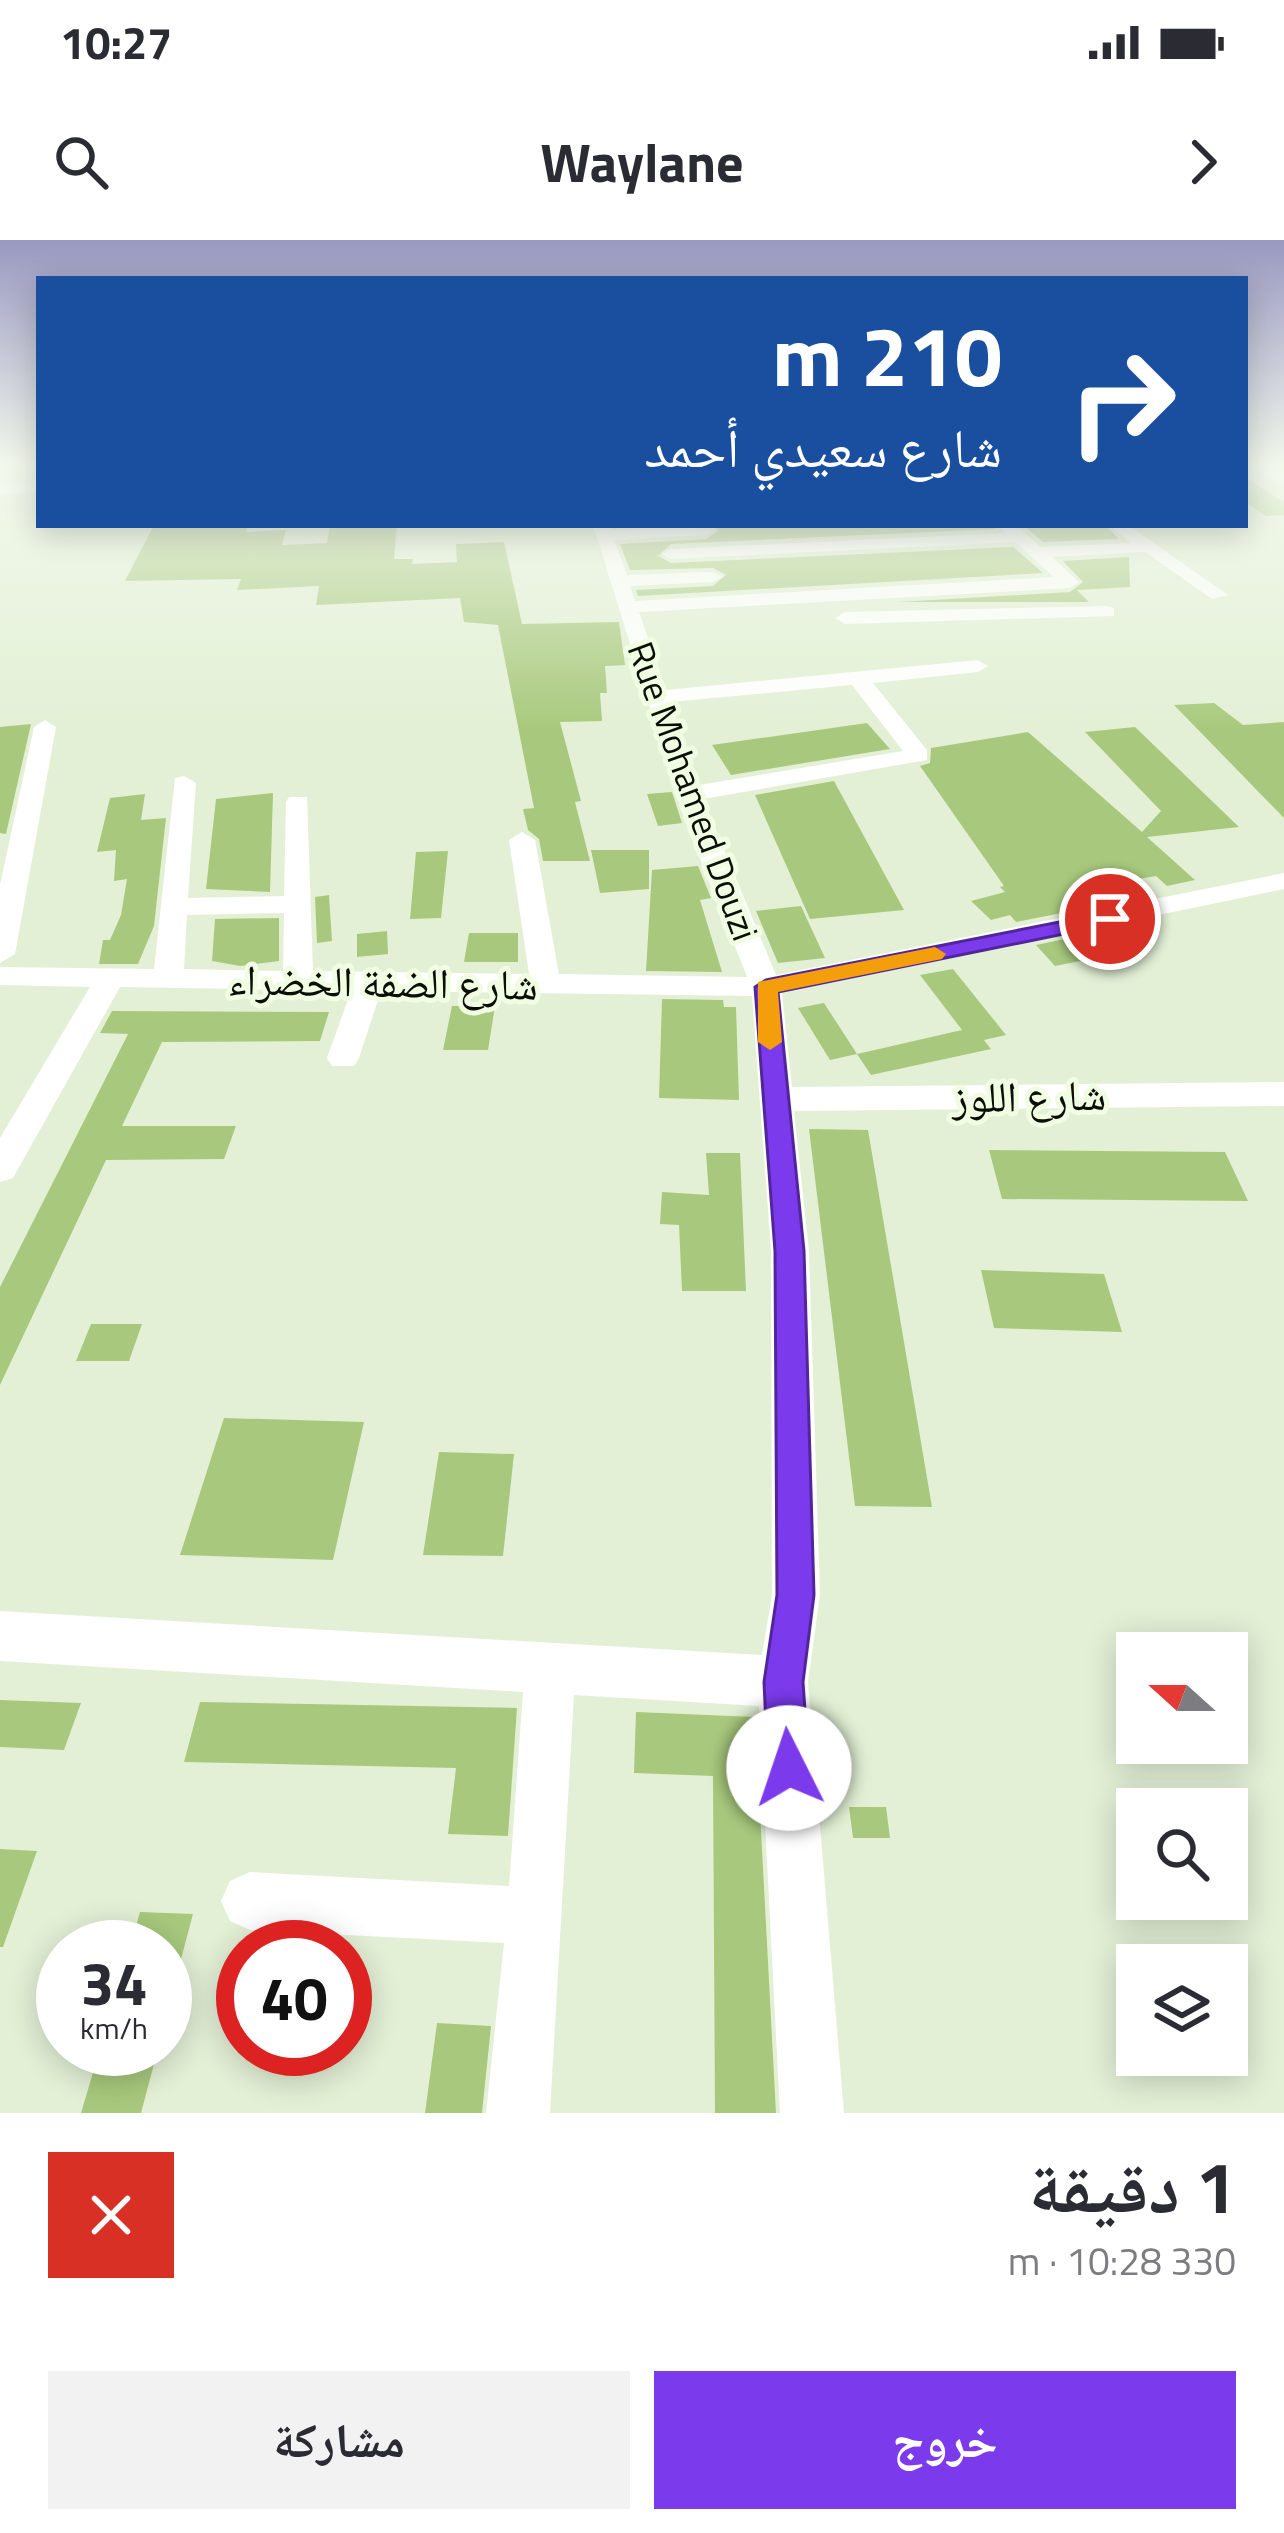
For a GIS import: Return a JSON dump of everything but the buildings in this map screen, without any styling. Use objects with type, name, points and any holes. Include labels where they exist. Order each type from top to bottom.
[{"type":"street","name":"Rue Mohamed Douzi","points":[[616,554],[629,615],[689,794],[766,987],[790,1251],[796,1595],[783,1682],[812,2113]]},
{"type":"street","points":[[630,554],[726,576]]},
{"type":"street","points":[[660,555],[671,554]]},
{"type":"street","points":[[756,554],[768,574]]},
{"type":"street","points":[[629,615],[1070,582],[1032,554]]},
{"type":"street","points":[[1034,557],[1049,554]]},
{"type":"street","points":[[1086,554],[1102,568]]},
{"type":"street","points":[[1161,554],[1219,595]]},
{"type":"street","points":[[933,565],[952,588]]},
{"type":"street","points":[[629,615],[814,619],[1108,612]]},
{"type":"street","points":[[657,697],[978,666]]},
{"type":"street","points":[[689,794],[919,755],[857,677]]},
{"type":"street","points":[[0,954],[45,728]]},
{"type":"street","points":[[168,977],[184,783]]},
{"type":"street","points":[[298,802],[298,980]]},
{"type":"street","points":[[522,840],[546,986]]},
{"type":"street","name":"شارع الضفة الخضراء","points":[[0,976],[766,987],[1284,881]]},
{"type":"street","points":[[174,907],[296,904]]},
{"type":"street","points":[[0,1169],[111,976]]},
{"type":"street","points":[[343,1058],[369,982]]},
{"type":"street","name":"شارع اللوز","points":[[775,1099],[1284,1094]]},
{"type":"street","points":[[0,1636],[783,1682]]},
{"type":"street","points":[[518,2113],[536,1916],[550,1670]]},
{"type":"street","points":[[250,1901],[536,1916]]},
{"type":"slow traffic","points":[[770,1042],[766,987],[935,954]]},
{"type":"route","points":[[789,1768],[783,1682],[796,1595],[790,1251],[766,987],[1110,919]]}]
